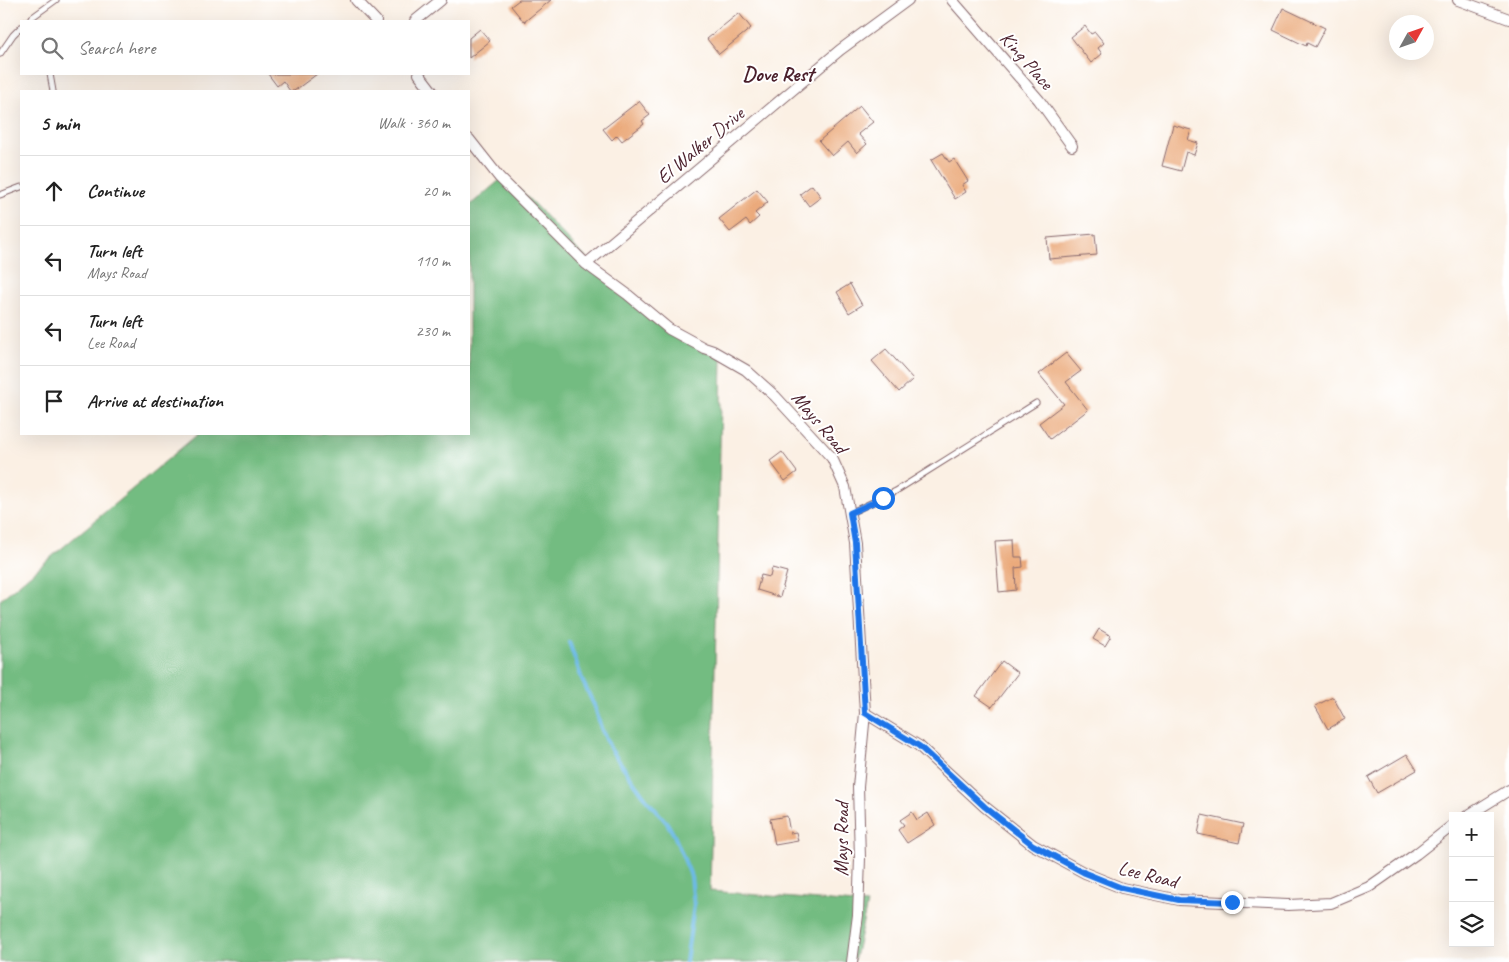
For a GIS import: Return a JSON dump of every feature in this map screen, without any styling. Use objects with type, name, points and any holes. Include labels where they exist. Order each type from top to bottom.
[{"type":"street","points":[[356,0],[375,20]]},
{"type":"street","points":[[415,20],[441,0]]},
{"type":"street","name":"El Walker Drive","points":[[586,264],[840,50],[908,0]]},
{"type":"street","name":"King Place","points":[[952,0],[1039,100],[1072,146]]},
{"type":"street","points":[[1458,0],[1509,19]]},
{"type":"street","points":[[420,75],[431,90]]},
{"type":"street","name":"Mays Road","points":[[470,140],[499,177],[586,264],[669,329],[746,370],[775,396],[832,458],[845,487],[855,543],[865,713],[858,787],[860,858],[858,915],[852,962]]},
{"type":"street","name":"Lee Road","points":[[865,713],[919,746],[985,807],[1033,845],[1085,873],[1122,888],[1179,900],[1288,904],[1331,903],[1369,887],[1449,828]]},
{"type":"street","points":[[1473,812],[1509,790]]},
{"type":"lane","points":[[29,20],[56,0]]},
{"type":"lane","points":[[0,54],[20,28]]},
{"type":"lane","points":[[50,75],[53,90]]},
{"type":"lane","points":[[0,195],[20,187]]},
{"type":"lane","points":[[850,513],[896,491],[1036,403]]},
{"type":"green space","points":[[506,175],[578,250],[636,306],[722,359],[710,891],[867,904],[854,962],[0,962],[0,600],[197,435],[470,435],[470,205]]},
{"type":"building","points":[[519,0],[551,0],[524,22],[511,6]]},
{"type":"building","points":[[1283,8],[1325,28],[1315,47],[1307,43],[1306,46],[1273,30]]},
{"type":"building","points":[[739,13],[751,28],[719,54],[707,39]]},
{"type":"building","points":[[1085,26],[1091,34],[1095,32],[1104,43],[1098,48],[1102,54],[1091,63],[1071,37]]},
{"type":"building","points":[[480,29],[490,41],[470,57],[470,37]]},
{"type":"building","points":[[269,75],[316,75],[295,90],[289,90],[283,81],[277,86]]},
{"type":"building","points":[[639,101],[650,115],[642,121],[644,124],[622,141],[617,135],[612,140],[603,129]]},
{"type":"building","points":[[860,106],[873,122],[858,134],[867,144],[857,153],[848,142],[832,156],[819,141]]},
{"type":"building","points":[[1173,125],[1191,130],[1188,140],[1198,143],[1194,155],[1186,152],[1181,171],[1162,166]]},
{"type":"building","points":[[943,153],[949,162],[954,159],[968,181],[962,185],[966,192],[955,199],[931,160]]},
{"type":"building","points":[[812,185],[821,197],[809,206],[800,194]]},
{"type":"building","points":[[757,189],[768,202],[755,213],[759,217],[750,225],[746,220],[730,232],[719,219]]},
{"type":"building","points":[[1095,234],[1097,255],[1049,259],[1047,238]]},
{"type":"building","points":[[850,284],[862,305],[849,313],[837,292]]},
{"type":"building","points":[[886,349],[913,379],[899,392],[872,361]]},
{"type":"building","points":[[1066,353],[1081,371],[1066,382],[1088,410],[1050,439],[1039,423],[1064,404],[1039,374]]},
{"type":"building","points":[[782,452],[797,472],[785,481],[770,461]]},
{"type":"building","points":[[1014,540],[1015,557],[1022,557],[1023,567],[1015,568],[1016,590],[999,592],[995,541]]},
{"type":"building","points":[[772,568],[787,572],[780,597],[757,590],[761,575],[770,577]]},
{"type":"building","points":[[1099,629],[1111,636],[1105,646],[1093,639]]},
{"type":"building","points":[[1002,661],[1018,673],[992,707],[976,696]]},
{"type":"building","points":[[1333,697],[1345,719],[1328,729],[1315,706]]},
{"type":"building","points":[[1407,754],[1417,770],[1377,793],[1368,777]]},
{"type":"building","points":[[912,812],[917,820],[928,813],[935,825],[907,843],[898,830],[904,825],[900,820]]},
{"type":"building","points":[[1202,815],[1243,824],[1239,843],[1198,834]]},
{"type":"building","points":[[787,816],[790,833],[796,832],[798,841],[775,845],[770,819]]},
{"type":"waterway","points":[[569,642],[611,750],[647,800],[667,823],[691,876],[694,905],[686,962]]},
{"type":"district","name":"Dove Rest","points":[[778,74]]},
{"type":"route","points":[[883,498],[850,513],[855,543],[865,713],[919,746],[985,807],[1033,845],[1085,873],[1122,888],[1179,900],[1232,902]]}]
